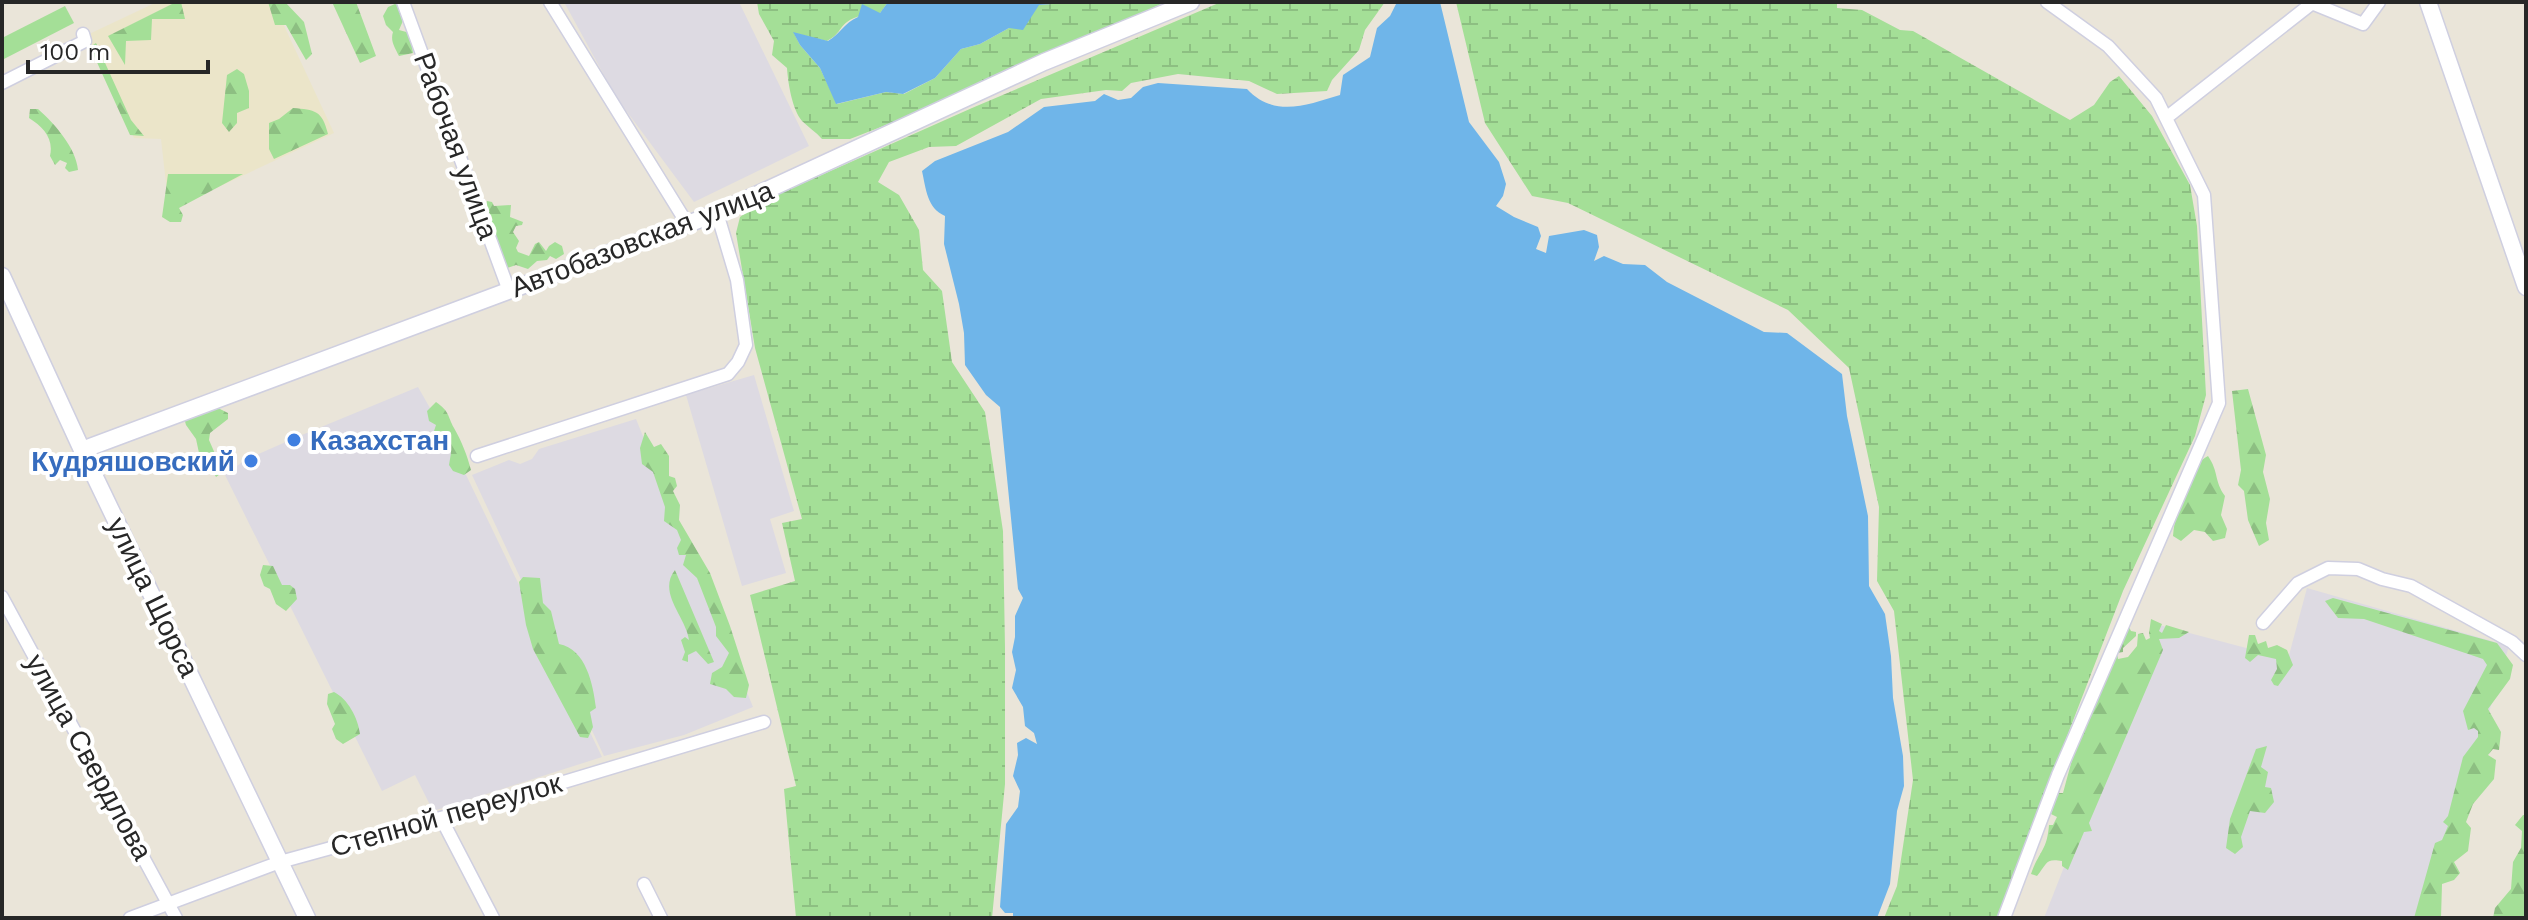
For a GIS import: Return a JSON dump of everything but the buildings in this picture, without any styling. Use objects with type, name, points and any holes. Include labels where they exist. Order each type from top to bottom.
[{"type":"street","name":"Рабочая улица","points":[[403,2],[509,291]]},
{"type":"street","points":[[550,2],[688,225]]},
{"type":"street","name":"Автобазовская улица","points":[[82,450],[688,225],[1044,62],[1191,2]]},
{"type":"street","points":[[2004,918],[2058,775],[2219,403],[2204,195],[2156,98],[2108,46],[2047,2]]},
{"type":"street","points":[[2166,118],[2310,3],[2363,24],[2379,2]]},
{"type":"street","points":[[2428,2],[2526,287]]},
{"type":"street","points":[[2,83],[85,41],[83,34]]},
{"type":"street","points":[[477,456],[728,374],[746,345],[737,280],[717,213]]},
{"type":"street","name":"улица Щорса","points":[[2,276],[82,450],[307,918]]},
{"type":"street","points":[[2263,623],[2298,583],[2328,568],[2358,569],[2411,586],[2512,642],[2526,655]]},
{"type":"street","name":"улица Свердлова","points":[[2,597],[176,918]]},
{"type":"street","name":"Степной переулок","points":[[130,918],[280,862],[441,818],[764,722]]},
{"type":"street","points":[[441,818],[493,918]]},
{"type":"street","points":[[644,884],[661,918]]},
{"type":"shaded area","points":[[157,2],[273,2],[334,133],[169,210],[161,139],[134,138],[87,35]]},
{"type":"shaded area","points":[[564,2],[739,2],[809,146],[694,202],[616,97]]},
{"type":"shaded area","points":[[754,375],[794,511],[770,519],[786,573],[742,586],[686,395]]},
{"type":"shaded area","points":[[418,387],[455,452],[602,757],[433,811],[415,775],[382,791],[225,475],[245,460]]},
{"type":"shaded area","points":[[636,419],[753,707],[684,735],[604,756],[472,475],[509,460],[520,464],[532,459],[539,449]]},
{"type":"shaded area","points":[[2307,588],[2509,646],[2427,918],[2044,918],[2159,625],[2288,659]]},
{"type":"green space","points":[[181,2],[185,19],[152,19],[151,40],[126,41],[125,65],[108,36]]},
{"type":"green space","points":[[268,2],[285,2],[304,22],[312,54],[306,60],[286,25],[275,25]]},
{"type":"green space","points":[[332,2],[356,2],[376,56],[360,63]]},
{"type":"green space","points":[[757,2],[888,2],[880,13],[850,20],[827,41],[794,33],[820,68],[837,104],[886,92],[904,94],[935,78],[961,49],[980,44],[1009,28],[1038,5],[1166,2],[904,118],[850,139],[822,139],[802,121],[796,110],[787,68],[772,55],[774,41],[759,14]]},
{"type":"green space","points":[[1221,2],[1385,2],[1365,30],[1359,50],[1332,80],[1327,91],[1277,94],[1249,81],[1178,74],[1131,83],[1122,91],[1106,90],[1041,99],[956,146],[929,147],[889,162],[878,182],[899,195],[919,230],[923,270],[942,291],[952,362],[985,412],[1003,531],[1005,648],[1005,784],[992,918],[796,918],[784,789],[796,786],[750,595],[795,581],[782,523],[802,519],[755,348],[736,233],[740,217],[761,202]]},
{"type":"green space","points":[[1456,2],[1837,2],[1837,8],[1862,10],[1900,30],[1913,31],[2070,120],[2094,105],[2110,82],[2119,76],[2152,116],[2190,185],[2197,226],[2206,395],[2195,436],[2123,591],[1997,918],[1884,918],[1897,886],[1913,780],[1894,611],[1877,581],[1879,507],[1849,368],[1788,310],[1568,203],[1532,196],[1485,123]]},
{"type":"green space","points":[[395,4],[401,7],[405,16],[399,30],[410,33],[413,53],[399,56],[393,32],[386,25],[383,16],[388,7]]},
{"type":"green space","points":[[65,6],[74,23],[2,60],[2,38]]},
{"type":"green space","points":[[96,43],[131,120],[144,136],[130,135],[90,47]]},
{"type":"green space","points":[[237,69],[244,74],[249,91],[249,108],[237,113],[237,123],[229,132],[222,123],[227,75]]},
{"type":"green space","points":[[293,108],[316,113],[323,120],[328,134],[274,159],[269,149],[269,123]]},
{"type":"green space","points":[[30,109],[38,109],[58,129],[73,153],[78,170],[69,172],[65,168],[67,163],[60,160],[55,165],[50,156],[49,138],[29,118]]},
{"type":"green space","points":[[168,174],[243,174],[179,208],[183,215],[181,222],[170,222],[162,217]]},
{"type":"green space","points":[[487,201],[494,206],[511,205],[510,217],[523,222],[513,232],[519,241],[518,252],[529,256],[535,244],[539,242],[546,251],[555,242],[562,246],[564,254],[556,259],[550,256],[547,260],[537,261],[528,269],[516,265],[507,268],[485,208]]},
{"type":"green space","points":[[2248,389],[2266,455],[2263,472],[2270,499],[2266,523],[2269,540],[2259,546],[2248,520],[2244,491],[2238,485],[2241,470],[2232,391]]},
{"type":"green space","points":[[436,402],[448,414],[464,449],[471,470],[464,475],[453,471],[449,465],[451,453],[448,449],[435,445],[433,434],[436,425],[429,421],[427,411]]},
{"type":"green space","points":[[218,408],[228,413],[228,419],[210,433],[209,440],[223,472],[216,477],[207,460],[199,453],[196,439],[184,418],[201,410]]},
{"type":"green space","points":[[645,432],[654,447],[661,444],[669,456],[669,476],[675,478],[677,486],[673,491],[680,505],[679,520],[710,573],[730,626],[749,685],[746,698],[734,697],[726,689],[710,684],[712,673],[722,667],[729,653],[716,636],[716,627],[697,578],[683,565],[686,555],[679,555],[677,548],[681,540],[677,530],[664,521],[665,507],[653,472],[642,464],[640,448]]},
{"type":"green space","points":[[2208,456],[2225,496],[2221,515],[2227,529],[2225,538],[2213,541],[2205,532],[2194,530],[2181,541],[2173,536],[2177,513],[2193,471]]},
{"type":"green space","points":[[263,565],[273,566],[282,585],[295,589],[297,599],[286,611],[276,604],[270,589],[264,586],[260,575]]},
{"type":"green space","points":[[675,570],[714,662],[708,664],[696,651],[688,655],[688,662],[682,660],[685,652],[681,640],[685,637],[689,640],[669,587]]},
{"type":"green space","points":[[523,577],[540,578],[543,603],[551,611],[559,644],[576,653],[586,669],[596,708],[590,712],[593,727],[588,738],[580,737],[533,649],[519,582]]},
{"type":"green space","points":[[2333,598],[2497,643],[2513,665],[2510,679],[2488,709],[2501,732],[2499,750],[2493,749],[2488,755],[2496,760],[2494,779],[2473,804],[2466,822],[2471,828],[2468,851],[2454,862],[2460,873],[2454,880],[2442,884],[2441,918],[2414,918],[2435,843],[2442,840],[2448,826],[2443,822],[2448,816],[2463,757],[2478,737],[2478,731],[2474,728],[2468,730],[2463,711],[2487,665],[2483,659],[2364,619],[2338,618],[2325,601]]},
{"type":"green space","points":[[2151,619],[2162,624],[2159,631],[2162,633],[2166,625],[2189,632],[2179,638],[2159,639],[2163,650],[2089,823],[2092,831],[2084,832],[2068,870],[2062,866],[2062,861],[2052,860],[2037,876],[2031,874],[2045,846],[2049,825],[2053,825],[2057,817],[2051,814],[2058,793],[2063,793],[2088,713],[2111,670],[2106,659],[2128,625],[2136,636],[2123,648],[2123,652],[2117,653],[2118,659],[2128,657],[2137,646],[2138,634],[2143,633],[2146,640],[2150,638]]},
{"type":"green space","points":[[2249,635],[2255,635],[2258,644],[2266,641],[2268,648],[2277,645],[2287,650],[2293,665],[2278,686],[2271,680],[2277,669],[2276,659],[2258,655],[2250,662],[2245,658]]},
{"type":"green space","points":[[334,692],[352,710],[360,734],[343,744],[336,739],[332,729],[335,724],[327,704],[328,694]]},
{"type":"green space","points":[[2267,746],[2261,767],[2268,772],[2265,787],[2271,788],[2274,802],[2265,813],[2250,811],[2241,837],[2243,847],[2235,854],[2226,848],[2230,819],[2256,749]]},
{"type":"green space","points":[[2526,815],[2526,918],[2493,918],[2495,908],[2511,889],[2513,862],[2521,848],[2522,831],[2515,825]]},
{"type":"water","points":[[888,2],[1077,2],[1039,5],[1023,30],[1009,28],[980,44],[961,49],[935,78],[903,94],[886,92],[836,104],[820,68],[793,32],[828,41],[858,17],[862,4],[880,13]]},
{"type":"water","points":[[1397,2],[1440,2],[1469,122],[1499,162],[1506,184],[1496,206],[1538,227],[1541,236],[1536,249],[1546,253],[1549,236],[1584,230],[1597,235],[1599,247],[1594,261],[1604,256],[1623,264],[1645,265],[1667,282],[1764,332],[1787,333],[1842,374],[1847,416],[1868,516],[1869,586],[1885,614],[1893,698],[1903,756],[1904,786],[1897,811],[1890,884],[1877,918],[1013,918],[1013,913],[1005,913],[1000,907],[1006,824],[1018,807],[1020,791],[1013,776],[1018,755],[1017,743],[1026,738],[1037,744],[1034,733],[1025,726],[1023,707],[1012,688],[1016,670],[1012,652],[1015,616],[1023,598],[1018,589],[1000,407],[986,395],[965,365],[959,304],[944,244],[945,216],[931,203],[922,171],[935,161],[1008,132],[1044,107],[1095,101],[1104,94],[1118,100],[1131,98],[1143,87],[1158,83],[1247,89],[1268,104],[1291,107],[1340,95],[1343,75],[1370,57],[1377,28],[1390,16]]},
{"type":"place","name":"Казахстан","points":[[294,440]]},
{"type":"place","name":"Кудряшовский","points":[[251,461]]}]
